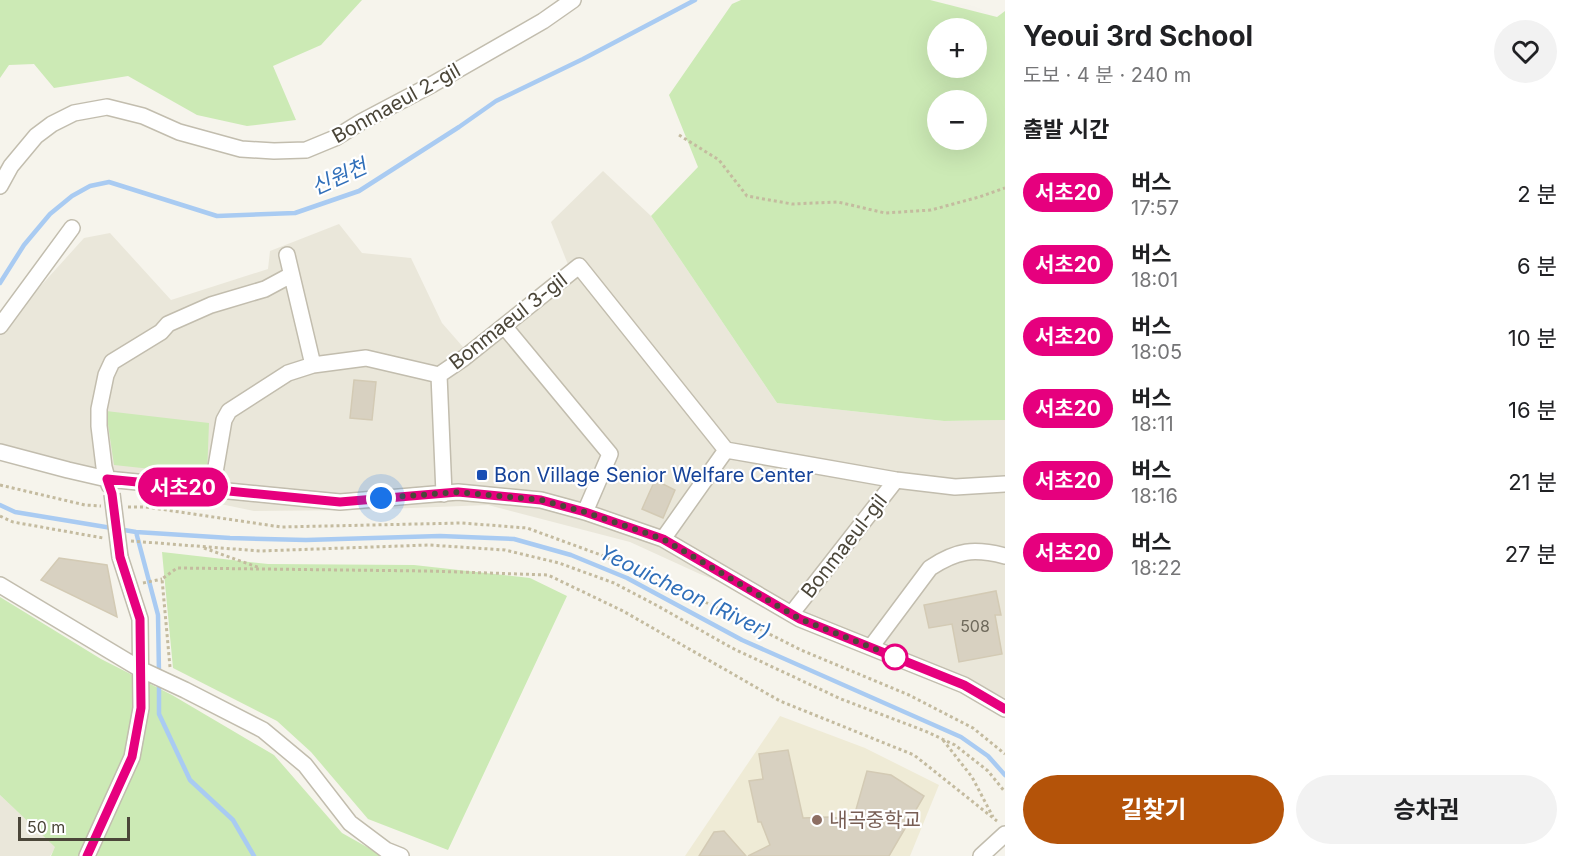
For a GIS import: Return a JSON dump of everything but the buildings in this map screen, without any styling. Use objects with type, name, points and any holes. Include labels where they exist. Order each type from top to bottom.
[{"type":"street","name":"Bonmaeul 2-gil","points":[[0,186],[10,166],[36,136],[52,124],[74,113],[107,107],[143,116],[179,132],[241,149],[306,150],[334,138],[433,84],[543,21],[573,0]]},
{"type":"street","points":[[0,326],[72,228]]},
{"type":"street","points":[[286,255],[314,365]]},
{"type":"street","name":"Bonmaeul 3-gil","points":[[444,490],[439,375],[464,358],[579,266],[726,450]]},
{"type":"street","points":[[87,856],[132,757],[141,708],[144,671],[140,619],[120,557],[109,500],[99,426],[99,409],[106,375],[112,362],[160,332],[168,324],[211,305],[265,289],[291,275]]},
{"type":"street","points":[[504,326],[609,454],[585,512]]},
{"type":"street","points":[[212,490],[224,420],[229,411],[288,373],[314,365],[366,358],[439,375]]},
{"type":"street","points":[[663,539],[726,450],[896,480],[955,487],[1005,484]]},
{"type":"street","name":"Bonmaeul-gil","points":[[0,452],[107,479],[340,502],[444,490],[541,500],[585,512],[663,539],[800,619],[964,685],[1005,709]]},
{"type":"street","name":"Bonmaeul-gil","points":[[792,613],[896,480]]},
{"type":"street","points":[[871,647],[930,568],[961,552],[988,552],[1005,556]]},
{"type":"street","points":[[0,585],[144,671],[263,730],[305,765],[350,823],[386,850],[401,856]]},
{"type":"street","points":[[981,856],[1002,829]]},
{"type":"path","points":[[679,135],[719,160],[747,196],[792,204],[838,202],[885,213],[931,210],[1005,188]]},
{"type":"path","points":[[0,484],[86,505],[109,500]]},
{"type":"path","points":[[126,507],[146,507],[281,526],[462,523],[527,528],[601,555],[718,608],[801,650],[909,695],[973,728],[1005,754]]},
{"type":"path","points":[[0,516],[13,522],[113,540]]},
{"type":"path","points":[[145,542],[260,551],[429,545],[505,550],[559,562],[614,583],[656,604],[732,648],[841,699],[955,745],[988,771],[1005,792]]},
{"type":"path","points":[[200,546],[265,569]]},
{"type":"path","points":[[139,584],[161,579],[177,568],[548,575],[623,611],[780,701],[914,755],[994,818]]},
{"type":"path","points":[[161,579],[170,683]]},
{"type":"path","points":[[942,739],[972,777],[1002,829]]},
{"type":"shaded area","points":[[603,171],[651,216],[777,403],[944,421],[1005,420],[1005,698],[890,646],[864,640],[700,574],[630,542],[488,505],[254,511],[0,458],[0,331],[84,238],[110,233],[171,300],[268,269],[270,251],[339,224],[362,253],[411,258],[442,323],[470,355],[569,267],[551,222]]},
{"type":"shaded area","name":"내곡중학교","points":[[780,716],[865,748],[939,785],[910,856],[685,856]]},
{"type":"shaded area","points":[[0,795],[56,847],[50,856],[0,856]]},
{"type":"green space","points":[[0,0],[362,0],[321,45],[273,66],[296,120],[247,126],[197,115],[128,76],[54,88],[34,64],[9,65],[0,78]]},
{"type":"green space","points":[[741,0],[930,0],[997,17],[1005,11],[1005,420],[944,421],[777,403],[651,216],[698,167],[669,95],[732,4]]},
{"type":"green space","points":[[106,411],[209,423],[207,475],[114,465]]},
{"type":"green space","points":[[162,552],[268,564],[414,565],[530,578],[567,596],[448,850],[368,819],[311,752],[277,721],[173,668]]},
{"type":"green space","points":[[0,597],[101,659],[172,695],[274,755],[342,833],[383,856],[51,856],[55,847],[0,795]]},
{"type":"waterway","name":"신원천","points":[[0,283],[24,245],[50,214],[72,196],[90,186],[109,182],[217,216],[295,213],[359,191],[496,101],[583,59],[695,0]]},
{"type":"waterway","name":"Yeouicheon (River)","points":[[0,505],[15,512],[136,532],[306,540],[440,536],[514,539],[571,555],[627,578],[742,640],[961,737],[988,756],[1005,775]]},
{"type":"waterway","points":[[136,532],[158,615],[159,674]]},
{"type":"waterway","points":[[159,682],[159,714],[190,780],[233,820],[254,856]]},
{"type":"bus line","name":"서초20","points":[[87,856],[132,757],[141,708],[140,619],[120,557],[112,494],[107,479],[340,502],[458,492],[541,500],[585,512],[663,539],[800,619],[964,685],[1005,709]]},
{"type":"place","name":"Bon Village Senior Welfare Center","points":[[482,475]]},
{"type":"place","name":"내곡중학교","points":[[817,820]]},
{"type":"route","points":[[381,498],[458,492],[541,500],[585,512],[663,539],[800,619],[895,657]]}]
